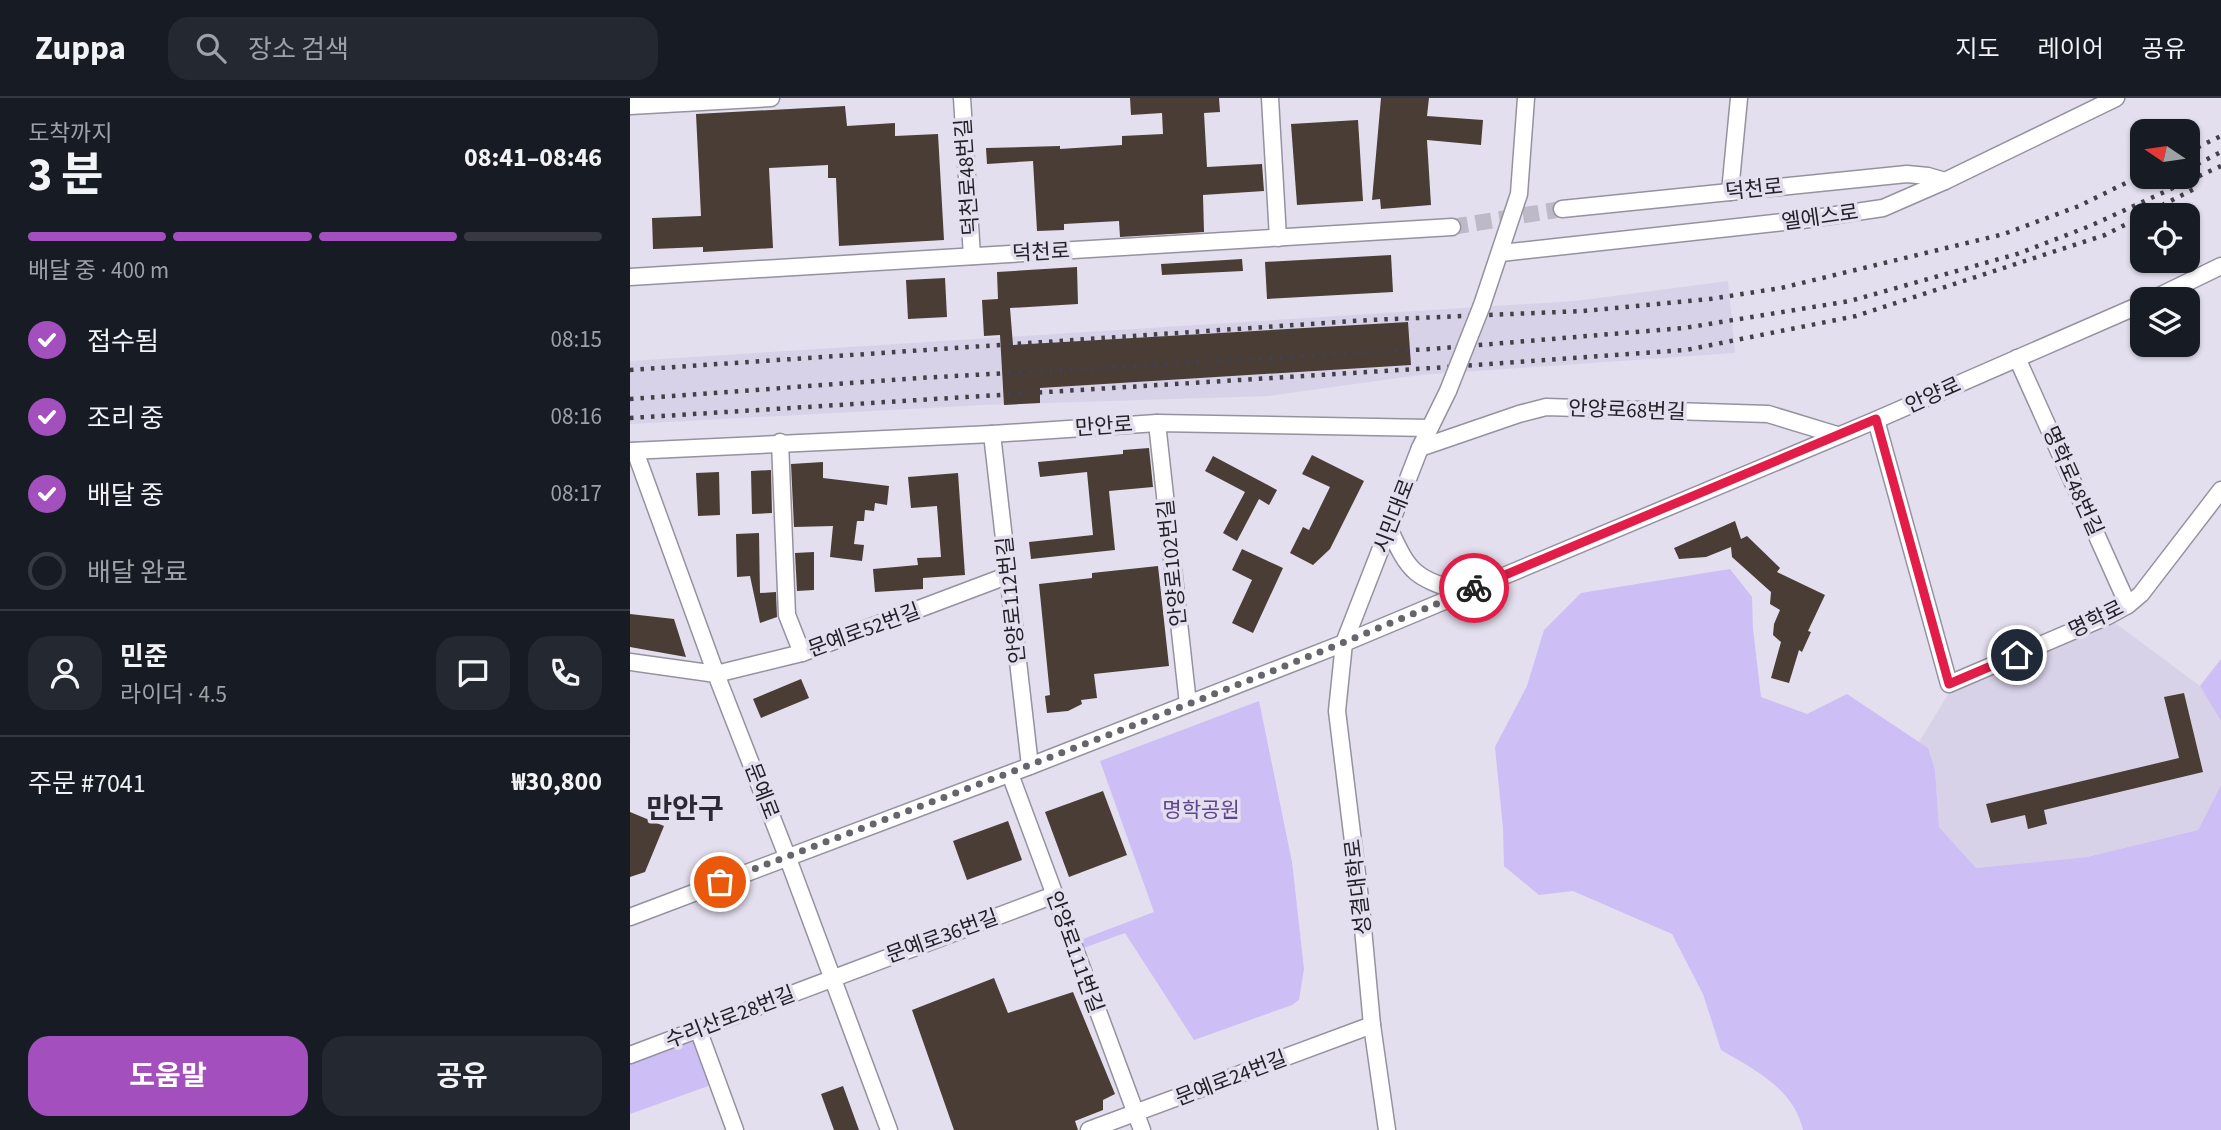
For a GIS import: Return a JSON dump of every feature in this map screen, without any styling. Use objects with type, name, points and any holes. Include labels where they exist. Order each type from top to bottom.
[{"type":"street","points":[[630,106],[771,98]]},
{"type":"street","name":"덕천로48번길","points":[[962,98],[972,256]]},
{"type":"street","points":[[1270,98],[1278,238]]},
{"type":"street","points":[[1501,253],[1519,194],[1526,98]]},
{"type":"street","points":[[1730,192],[1739,98]]},
{"type":"street","name":"엘에스로","points":[[1501,253],[1802,220],[1883,208],[2116,98]]},
{"type":"street","name":"덕천로","points":[[1562,209],[1907,174],[1945,181]]},
{"type":"street","name":"덕천로","points":[[630,277],[1452,227]]},
{"type":"street","name":"시민대로","points":[[1344,643],[1420,448],[1448,391],[1501,253]]},
{"type":"street","points":[[2178,287],[2216,269],[2221,286]]},
{"type":"street","name":"안양로","points":[[630,917],[1010,774],[1344,643],[2130,309]]},
{"type":"street","name":"명학로48번길","points":[[2017,358],[2128,605]]},
{"type":"street","name":"안양로68번길","points":[[1420,448],[1546,407],[1768,414],[1837,435]]},
{"type":"street","name":"명학로","points":[[1876,419],[1949,684],[2128,605],[2140,594],[2221,490]]},
{"type":"street","name":"만안로","points":[[633,451],[992,434],[1157,423],[1429,428]]},
{"type":"street","name":"안양로102번길","points":[[1157,423],[1188,704]]},
{"type":"street","name":"안양로112번길","points":[[992,434],[1030,766]]},
{"type":"street","points":[[780,442],[787,615],[802,653]]},
{"type":"street","name":"문예로","points":[[633,451],[716,674],[788,856],[888,1130]]},
{"type":"street","points":[[1389,528],[1402,557],[1413,572],[1423,579],[1463,593]]},
{"type":"street","name":"문예로52번길","points":[[716,674],[802,653],[1009,575]]},
{"type":"street","name":"성결대학로","points":[[1344,643],[1337,711],[1361,907],[1381,1128]]},
{"type":"street","points":[[630,662],[716,674]]},
{"type":"street","name":"안양로111번길","points":[[1010,774],[1142,1130]]},
{"type":"street","name":"문예로36번길","points":[[831,978],[1054,895]]},
{"type":"street","name":"수리산로28번길","points":[[630,1055],[831,978]]},
{"type":"street","name":"문예로24번길","points":[[1090,1130],[1372,1025]]},
{"type":"street","points":[[698,1029],[735,1130]]},
{"type":"shaded area","points":[[1728,281],[1735,353],[1420,375],[1269,396],[982,405],[630,424],[630,361],[1575,301]]},
{"type":"shaded area","points":[[2111,620],[2200,686],[2221,721],[2221,785],[2198,830],[2087,857],[1976,868],[1939,827],[1935,770],[1919,742],[1952,688]]},
{"type":"green space","points":[[1730,569],[1752,597],[1761,697],[1807,714],[1847,694],[1928,748],[1935,770],[1939,827],[1976,868],[2087,857],[2198,830],[2221,785],[2221,1130],[1803,1130],[1791,1103],[1782,1092],[1760,1073],[1721,1050],[1703,994],[1672,934],[1573,891],[1539,895],[1504,866],[1495,747],[1527,686],[1544,630],[1581,593]]},
{"type":"green space","points":[[2221,659],[2221,721],[2200,686]]},
{"type":"green space","name":"명학공원","points":[[1259,701],[1292,862],[1304,969],[1299,1000],[1292,1005],[1194,1040],[1125,933],[1078,950],[1075,942],[1154,912],[1100,761]]},
{"type":"green space","points":[[696,1034],[714,1084],[630,1114],[630,1058]]},
{"type":"building","points":[[1130,98],[1219,98],[1220,112],[1204,113],[1207,167],[1262,164],[1264,191],[1203,195],[1204,232],[1120,237],[1119,221],[1064,224],[1064,230],[1037,231],[1033,161],[987,164],[986,148],[1060,146],[1060,149],[1122,145],[1122,136],[1163,134],[1162,113],[1131,115]]},
{"type":"building","points":[[1381,98],[1429,98],[1427,116],[1483,120],[1481,145],[1427,140],[1431,205],[1381,209],[1380,199],[1372,200]]},
{"type":"building","points":[[845,106],[847,126],[895,123],[895,136],[938,134],[944,240],[839,246],[836,178],[828,178],[828,165],[769,168],[773,248],[703,252],[703,247],[653,249],[652,218],[701,216],[696,114]]},
{"type":"building","points":[[1358,120],[1363,201],[1297,205],[1291,124]]},
{"type":"building","points":[[1391,255],[1393,292],[1267,299],[1265,262]]},
{"type":"building","points":[[1242,259],[1243,271],[1162,275],[1161,264]]},
{"type":"building","points":[[1077,267],[1078,304],[1010,308],[1013,345],[1408,322],[1411,365],[1040,388],[1040,403],[1004,405],[1000,335],[984,336],[982,300],[998,299],[997,272]]},
{"type":"building","points":[[945,278],[947,317],[908,319],[906,280]]},
{"type":"building","points":[[1149,448],[1153,487],[1109,491],[1115,550],[1031,559],[1029,542],[1093,535],[1087,472],[1040,477],[1038,462],[1123,454],[1123,450]]},
{"type":"building","points":[[1312,455],[1364,481],[1330,549],[1313,565],[1290,553],[1303,527],[1309,530],[1330,487],[1302,474]]},
{"type":"building","points":[[1213,456],[1277,490],[1269,505],[1259,499],[1237,541],[1223,533],[1245,492],[1205,471]]},
{"type":"building","points":[[823,462],[823,478],[889,486],[887,505],[875,503],[874,511],[865,510],[864,521],[857,521],[854,544],[864,545],[862,561],[830,557],[833,526],[794,527],[791,464]]},
{"type":"building","points":[[771,470],[772,513],[752,514],[751,471]]},
{"type":"building","points":[[719,472],[720,515],[698,516],[696,473]]},
{"type":"building","points":[[958,473],[965,575],[923,578],[923,589],[875,592],[873,569],[918,565],[917,558],[941,557],[937,506],[911,508],[908,477]]},
{"type":"building","points":[[1735,521],[1741,539],[1747,536],[1780,568],[1777,572],[1825,595],[1808,631],[1811,632],[1802,652],[1799,650],[1789,683],[1771,678],[1781,642],[1773,635],[1780,610],[1770,604],[1771,592],[1732,557],[1731,547],[1706,557],[1679,559],[1674,548]]},
{"type":"building","points":[[759,533],[760,593],[776,592],[777,617],[760,623],[750,576],[737,577],[736,534]]},
{"type":"building","points":[[1242,549],[1283,568],[1253,633],[1232,623],[1252,580],[1232,570]]},
{"type":"building","points":[[814,552],[814,590],[797,591],[795,553]]},
{"type":"building","points":[[1158,566],[1169,666],[1094,674],[1097,698],[1081,700],[1082,704],[1068,711],[1047,713],[1045,696],[1050,695],[1039,584],[1092,578],[1092,573]]},
{"type":"building","points":[[630,614],[674,619],[686,657],[630,647]]},
{"type":"building","points":[[801,679],[809,698],[761,718],[753,699]]},
{"type":"building","points":[[2184,693],[2203,772],[2044,810],[2047,824],[2028,829],[2025,815],[1991,823],[1986,804],[2179,758],[2164,697]]},
{"type":"building","points":[[1103,791],[1127,855],[1069,877],[1045,812]]},
{"type":"building","points":[[630,812],[664,826],[645,872],[630,877]]},
{"type":"building","points":[[1008,821],[1022,860],[967,880],[953,841]]},
{"type":"building","points":[[994,978],[1008,1013],[1073,992],[1115,1094],[1103,1100],[1103,1110],[1075,1121],[1078,1130],[954,1130],[912,1010]]},
{"type":"building","points":[[843,1086],[859,1130],[834,1130],[821,1094]]},
{"type":"tunnel","points":[[1452,227],[1562,209]]},
{"type":"railway","points":[[2200,146],[2221,136]]},
{"type":"railway","points":[[2200,163],[2221,152]]},
{"type":"railway","points":[[630,399],[920,378],[1431,349],[1684,328],[1850,301],[2017,254],[2090,226],[2221,166]]},
{"type":"railway","points":[[630,370],[1369,320],[1583,311],[1710,299],[1781,288],[2004,234],[2079,206],[2130,181]]},
{"type":"railway","points":[[2167,203],[2194,189]]},
{"type":"railway","points":[[630,418],[1686,350],[1856,316],[2105,235],[2130,222]]},
{"type":"way so far","points":[[720,882],[1030,766],[1344,643],[1474,588]]},
{"type":"district","name":"만안구","points":[[685,808]]},
{"type":"route","points":[[1474,588],[1876,419],[1949,684],[2017,655]]}]
